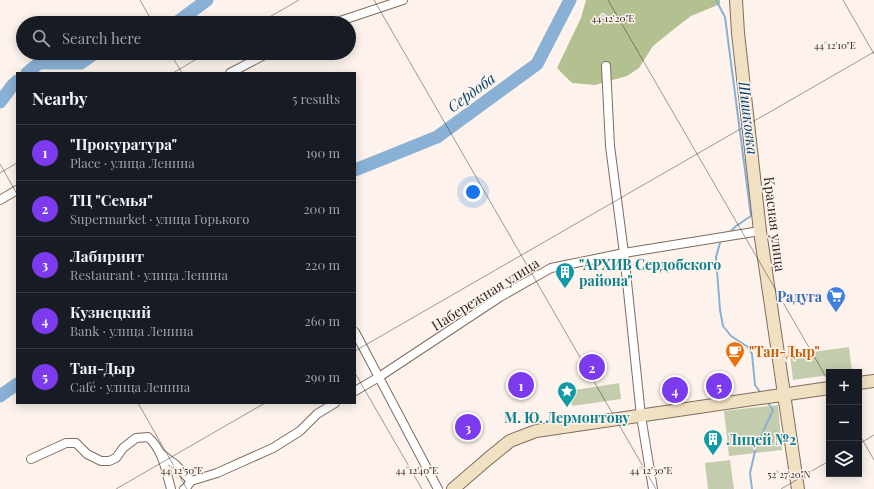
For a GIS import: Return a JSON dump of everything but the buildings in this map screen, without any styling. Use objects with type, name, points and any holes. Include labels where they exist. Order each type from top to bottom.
[{"type":"street","points":[[355,16],[403,0]]},
{"type":"street","name":"Красная улица","points":[[736,0],[738,33],[760,232],[798,489]]},
{"type":"street","points":[[232,72],[255,60]]},
{"type":"street","points":[[606,66],[610,146],[624,253],[641,416],[653,489]]},
{"type":"street","points":[[0,200],[16,191]]},
{"type":"street","name":"Набережная улица","points":[[356,390],[379,377],[500,297],[551,268],[624,253],[760,232]]},
{"type":"street","points":[[356,334],[438,489]]},
{"type":"street","points":[[862,383],[874,381]]},
{"type":"street","points":[[453,489],[510,442],[536,431],[826,388]]},
{"type":"street","points":[[184,489],[191,481],[217,472],[273,448],[300,431],[316,414],[333,404]]},
{"type":"street","points":[[31,459],[66,443],[76,443],[87,454],[101,461],[109,461],[116,458],[123,448],[136,438],[148,437],[153,441],[160,453],[171,489]]},
{"type":"street","points":[[160,453],[176,465],[191,481]]},
{"type":"green space","points":[[586,0],[720,0],[720,4],[691,16],[674,29],[653,46],[639,68],[627,76],[595,85],[572,83],[557,68],[581,18]]},
{"type":"green space","points":[[849,347],[852,369],[826,369],[826,375],[793,380],[790,355]]},
{"type":"green space","points":[[619,383],[621,399],[572,406],[569,391]]},
{"type":"green space","points":[[778,405],[782,450],[729,456],[724,411]]},
{"type":"green space","points":[[730,460],[734,489],[708,489],[705,463]]},
{"type":"waterway","points":[[185,16],[207,0]]},
{"type":"waterway","name":"Сердоба","points":[[356,170],[437,137],[537,64],[570,0]]},
{"type":"waterway","name":"Шишковка","points":[[716,0],[725,17],[751,216],[731,231]]},
{"type":"waterway","points":[[28,72],[39,63],[81,63],[85,60]]},
{"type":"waterway","points":[[0,102],[16,82]]},
{"type":"waterway","name":"Шишковка","points":[[720,243],[716,257],[720,310],[723,326],[731,336],[748,347],[752,354],[755,385],[760,392]]},
{"type":"waterway","name":"Сердоба","points":[[0,396],[16,385]]},
{"type":"waterway","name":"Шишковка","points":[[752,489],[750,473],[756,447],[773,410],[768,403]]},
{"type":"place","name":"\"АРХИВ Сердобского района\"","points":[[565,289]]},
{"type":"place","name":"Радуга","points":[[836,313]]},
{"type":"place","name":"ТЦ \"Семья\"","points":[[592,367]]},
{"type":"place","name":"\"Тан-Дыр\"","points":[[735,368]]},
{"type":"place","name":"\"Прокуратура\"","points":[[521,385]]},
{"type":"place","name":"Тан-Дыр","points":[[719,386]]},
{"type":"place","name":"Кузнецкий","points":[[675,390]]},
{"type":"place","name":"М. Ю. Лермонтову","points":[[567,408]]},
{"type":"place","name":"Лабиринт","points":[[468,427]]},
{"type":"place","name":"Лицей №2","points":[[713,456]]}]
